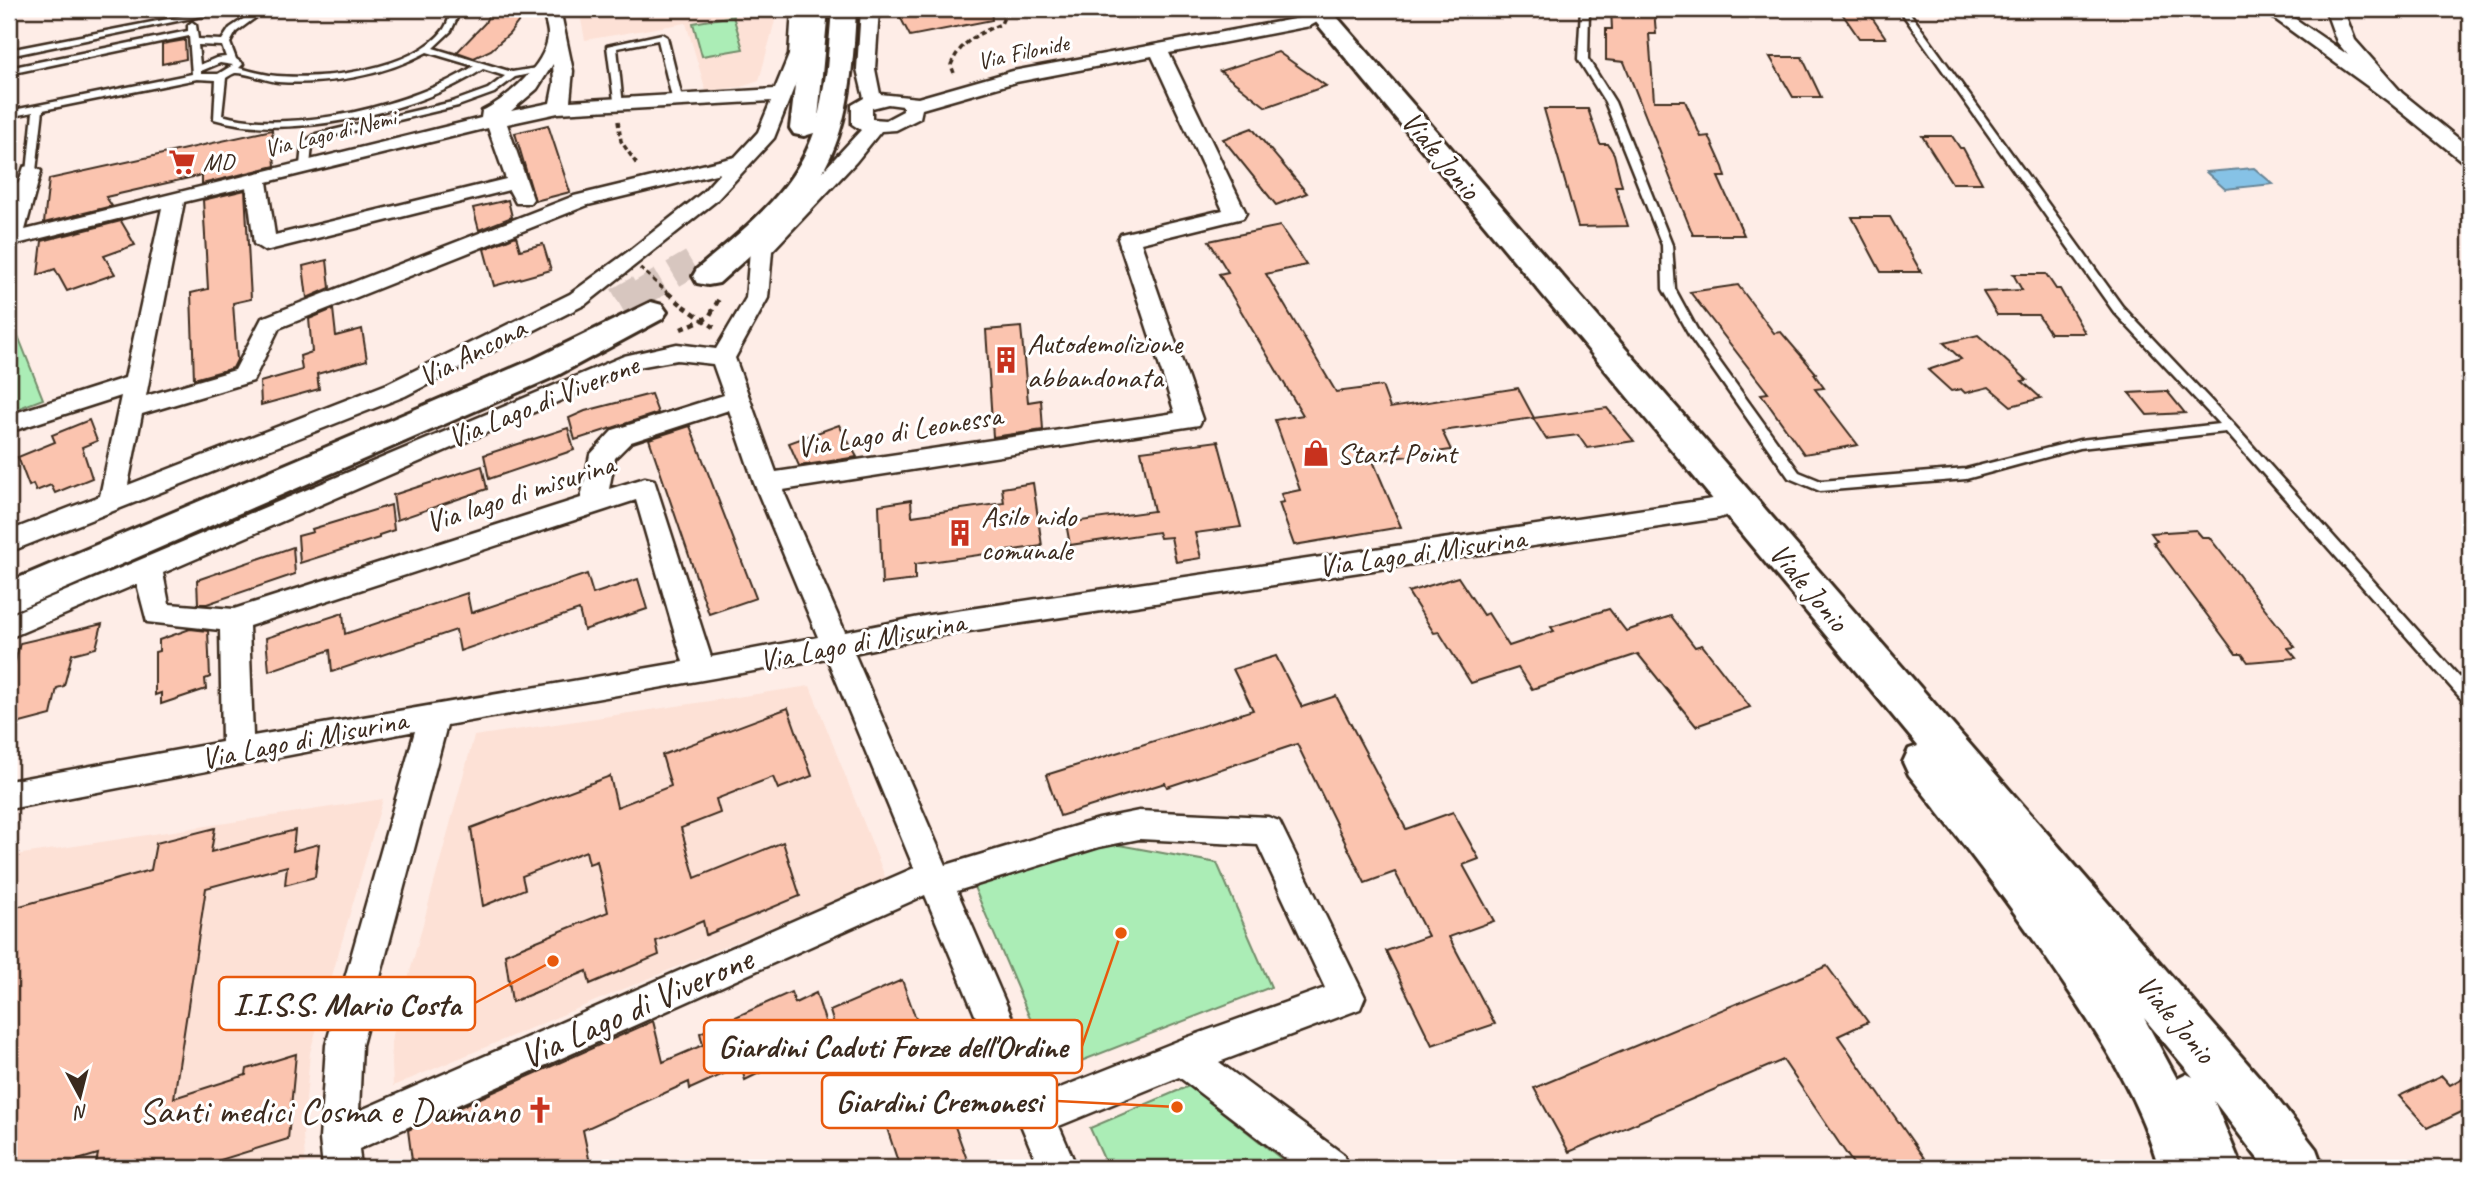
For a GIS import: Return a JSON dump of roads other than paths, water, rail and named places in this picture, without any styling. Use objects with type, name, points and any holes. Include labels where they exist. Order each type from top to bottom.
[{"type":"main road","points":[[816,9],[806,125],[783,167],[700,269],[776,214],[813,168],[829,130],[841,57],[844,9]]},
{"type":"main road","name":"Viale Jonio","points":[[1309,13],[1719,508],[2146,1033],[2187,1101],[2216,1168]]},
{"type":"main road","name":"Viale Jonio","points":[[1309,13],[2249,1104],[2297,1168]]},
{"type":"main road","name":"Via Ancona","points":[[9,572],[549,344],[652,308],[546,367],[9,598]]},
{"type":"main road","name":"Viale Jonio","points":[[2034,898],[2130,1040],[2171,1120],[2185,1168]]},
{"type":"street","points":[[551,9],[563,66],[564,95],[558,107]]},
{"type":"street","name":"Via Ancona","points":[[9,542],[396,390],[578,299],[637,256],[699,205],[767,134],[798,55],[801,9]]},
{"type":"street","points":[[870,9],[866,72],[867,89],[874,99]]},
{"type":"street","points":[[2270,9],[2395,97],[2470,158]]},
{"type":"street","points":[[2334,9],[2346,42],[2395,97]]},
{"type":"street","name":"Via Filonide","points":[[914,104],[1013,76],[1159,51],[1309,13]]},
{"type":"street","points":[[419,137],[491,115],[515,102],[543,70],[556,39]]},
{"type":"street","name":"Via Lago di Leonessa","points":[[767,483],[1190,419],[1129,239],[1234,214],[1159,51]]},
{"type":"street","points":[[841,57],[866,72]]},
{"type":"street","points":[[419,137],[558,107],[618,106],[782,94]]},
{"type":"street","points":[[874,99],[897,99],[914,104],[913,114],[890,126],[874,127],[862,124],[862,105],[874,99]]},
{"type":"street","points":[[496,122],[530,219]]},
{"type":"street","points":[[874,127],[761,250],[757,298],[731,330],[723,358],[767,483],[1058,1168]]},
{"type":"street","name":"Via Lago di Nemi","points":[[11,229],[174,199],[419,137]]},
{"type":"street","points":[[131,409],[244,375],[270,323],[581,200],[744,161]]},
{"type":"street","points":[[256,178],[265,244],[517,182]]},
{"type":"street","points":[[11,229],[22,181]]},
{"type":"street","points":[[112,500],[174,199]]},
{"type":"street","points":[[677,352],[731,330]]},
{"type":"street","name":"Via Lago di Viverone","points":[[9,627],[632,360],[677,352],[723,358]]},
{"type":"street","points":[[9,424],[136,383]]},
{"type":"street","points":[[593,504],[603,455],[622,436],[737,399]]},
{"type":"street","name":"Via lago di misurina","points":[[234,620],[645,488],[700,670]]},
{"type":"street","name":"Via Lago di Misurina","points":[[9,794],[435,715],[836,646],[929,626],[1719,508]]},
{"type":"street","points":[[148,568],[157,614],[234,620],[238,752]]},
{"type":"street","points":[[341,1154],[344,1045],[435,715]]},
{"type":"street","name":"Via Lago di Viverone","points":[[341,1154],[934,880],[1099,833],[1139,825],[1268,831],[1346,997],[1183,1057]]},
{"type":"street","points":[[1037,1116],[1183,1057],[1329,1168]]},
{"type":"lane","points":[[9,53],[230,9]]},
{"type":"lane","points":[[225,43],[233,30],[263,9]]},
{"type":"lane","points":[[9,114],[197,73],[219,60],[276,79],[320,78],[368,72],[426,49],[446,33],[455,19],[457,9]]},
{"type":"lane","points":[[1585,9],[1583,59],[1610,102],[1667,245],[1669,289],[1695,334],[1794,475],[1820,486],[1966,474],[2080,444],[2229,427]]},
{"type":"lane","points":[[1903,9],[2118,309],[2229,427],[2470,699]]},
{"type":"lane","points":[[191,17],[197,73]]},
{"type":"lane","points":[[9,71],[193,37],[225,43]]},
{"type":"lane","points":[[618,106],[612,46],[662,37],[678,102]]},
{"type":"lane","points":[[225,43],[233,65]]},
{"type":"lane","points":[[426,49],[512,75],[543,70]]},
{"type":"lane","points":[[233,65],[222,76],[217,117],[230,124],[317,120],[411,100],[464,78],[481,66]]},
{"type":"lane","points":[[197,73],[222,76]]},
{"type":"lane","points":[[306,166],[307,144],[320,136],[456,104],[491,91],[512,75]]},
{"type":"lane","points":[[22,181],[38,108]]},
{"type":"water","points":[[2254,168],[2273,184],[2225,189],[2206,172]]},
{"type":"tunnel","points":[[638,295],[692,263]]},
{"type":"tunnel","points":[[620,305],[641,293]]},
{"type":"place","name":"MD","points":[[182,162]]},
{"type":"place","name":"Autodemolizione abbandonata","points":[[1006,360]]},
{"type":"place","name":"Start Point","points":[[1316,453]]},
{"type":"place","name":"Asilo nido comunale","points":[[960,533]]},
{"type":"place","name":"Giardini Caduti Forze dell'Ordine","points":[[1121,933]]},
{"type":"place","name":"I.I.S.S. Mario Costa","points":[[553,961]]},
{"type":"place","name":"Giardini Cremonesi","points":[[1177,1107]]},
{"type":"place","name":"Santi medici Cosma e Damiano","points":[[540,1110]]}]
